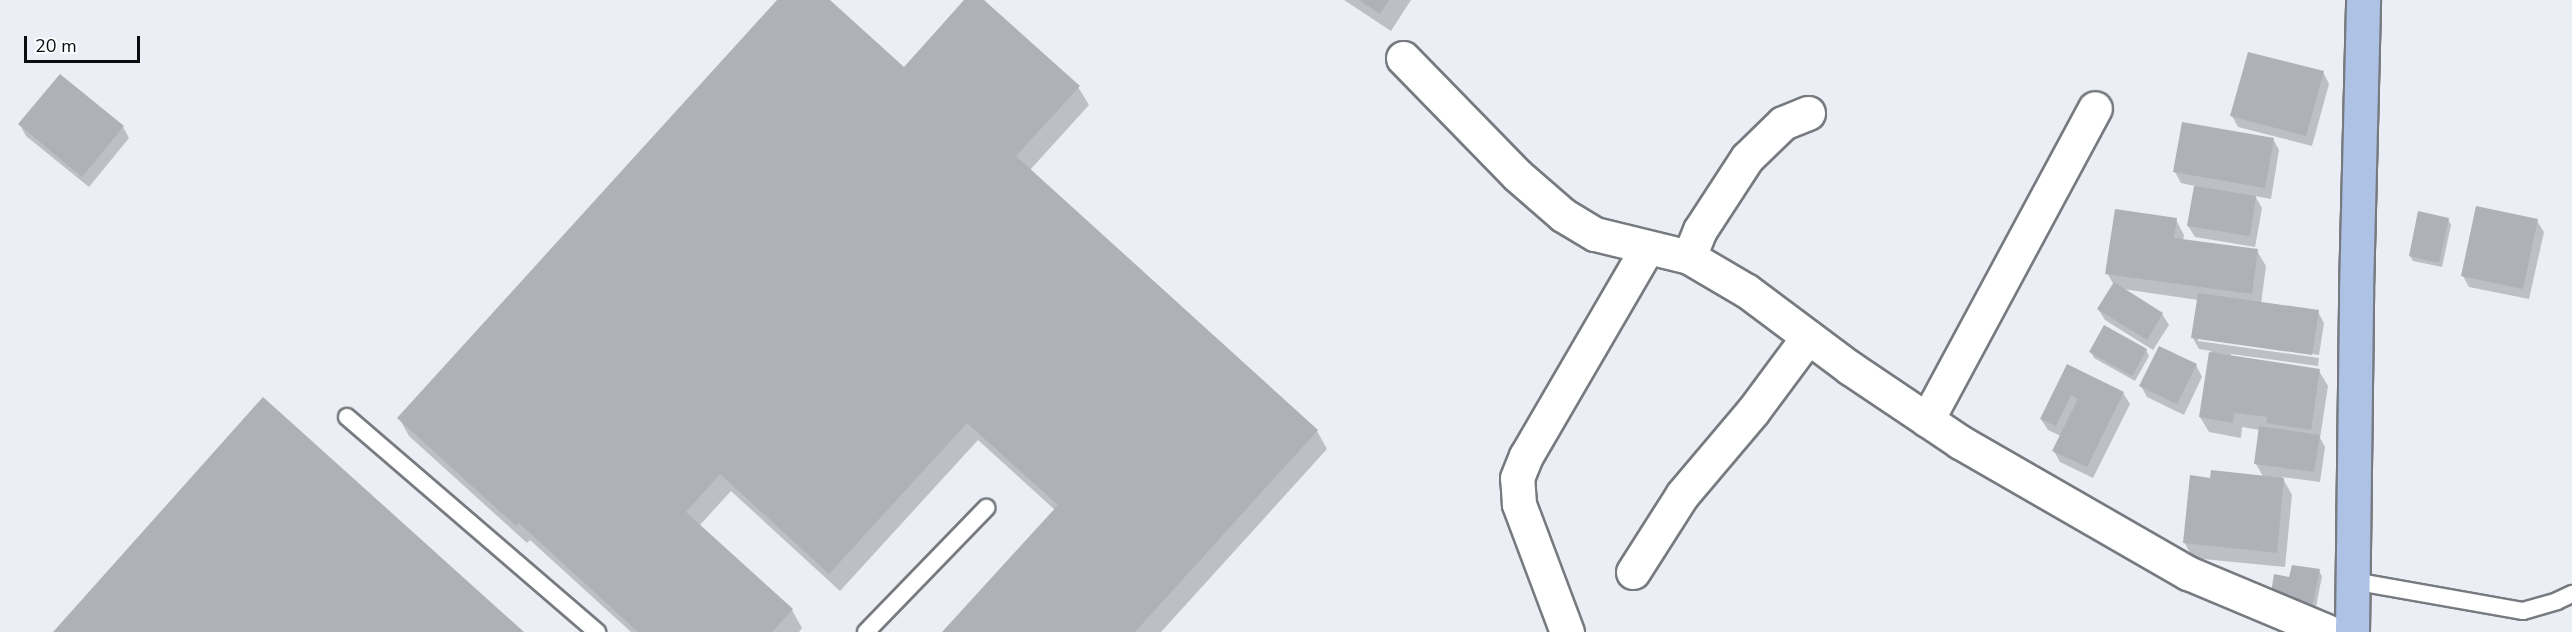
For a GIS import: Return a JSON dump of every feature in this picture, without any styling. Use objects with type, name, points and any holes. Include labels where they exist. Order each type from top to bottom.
[{"type":"main road","points":[[2352,632],[2356,291],[2364,0]]},
{"type":"street","points":[[1403,58],[1517,175],[1563,215],[1595,234],[1689,257],[1747,291],[1808,337],[1960,442],[2188,573],[2329,632]]},
{"type":"street","points":[[1927,420],[2095,108]]},
{"type":"street","points":[[1689,257],[1700,230],[1747,158],[1783,123],[1808,112]]},
{"type":"street","points":[[1567,632],[1519,504],[1517,478],[1526,456],[1647,248]]},
{"type":"street","points":[[1633,572],[1682,495],[1753,411],[1808,337]]},
{"type":"lane","points":[[347,417],[597,632]]},
{"type":"lane","points":[[866,632],[986,508]]},
{"type":"lane","points":[[2353,580],[2523,610],[2557,602],[2572,594]]},
{"type":"building","points":[[777,0],[830,0],[904,67],[964,0],[984,0],[1080,86],[1016,156],[1318,430],[1135,632],[942,632],[1058,505],[967,423],[829,574],[720,474],[686,512],[793,609],[772,632],[638,632],[519,523],[516,526],[397,418]]},
{"type":"building","points":[[1359,0],[1389,0],[1380,14]]},
{"type":"building","points":[[2248,52],[2324,71],[2306,136],[2230,116]]},
{"type":"building","points":[[60,74],[124,126],[82,177],[18,124]]},
{"type":"building","points":[[2182,122],[2274,138],[2265,188],[2173,172]]},
{"type":"building","points":[[2194,186],[2256,196],[2250,236],[2187,226]]},
{"type":"building","points":[[2476,206],[2538,219],[2523,289],[2461,276]]},
{"type":"building","points":[[2115,209],[2177,218],[2174,238],[2258,249],[2252,294],[2105,274]]},
{"type":"building","points":[[2418,211],[2449,218],[2439,263],[2409,256]]},
{"type":"building","points":[[2114,282],[2163,313],[2147,340],[2097,309]]},
{"type":"building","points":[[2198,293],[2319,310],[2312,355],[2191,338]]},
{"type":"building","points":[[2104,325],[2147,349],[2132,376],[2089,352]]},
{"type":"building","points":[[2159,346],[2197,364],[2177,404],[2139,386]]},
{"type":"building","points":[[2209,352],[2320,369],[2311,430],[2266,423],[2267,417],[2234,413],[2233,423],[2199,417]]},
{"type":"building","points":[[2067,364],[2124,392],[2087,467],[2052,451],[2078,399],[2071,395],[2056,426],[2040,419]]},
{"type":"building","points":[[263,397],[524,632],[53,632]]},
{"type":"building","points":[[2259,426],[2320,435],[2314,472],[2254,464]]},
{"type":"building","points":[[2211,470],[2284,478],[2277,553],[2183,543],[2190,475],[2210,478]]},
{"type":"building","points":[[2292,565],[2320,569],[2312,607],[2270,599],[2274,574],[2289,577]]}]
